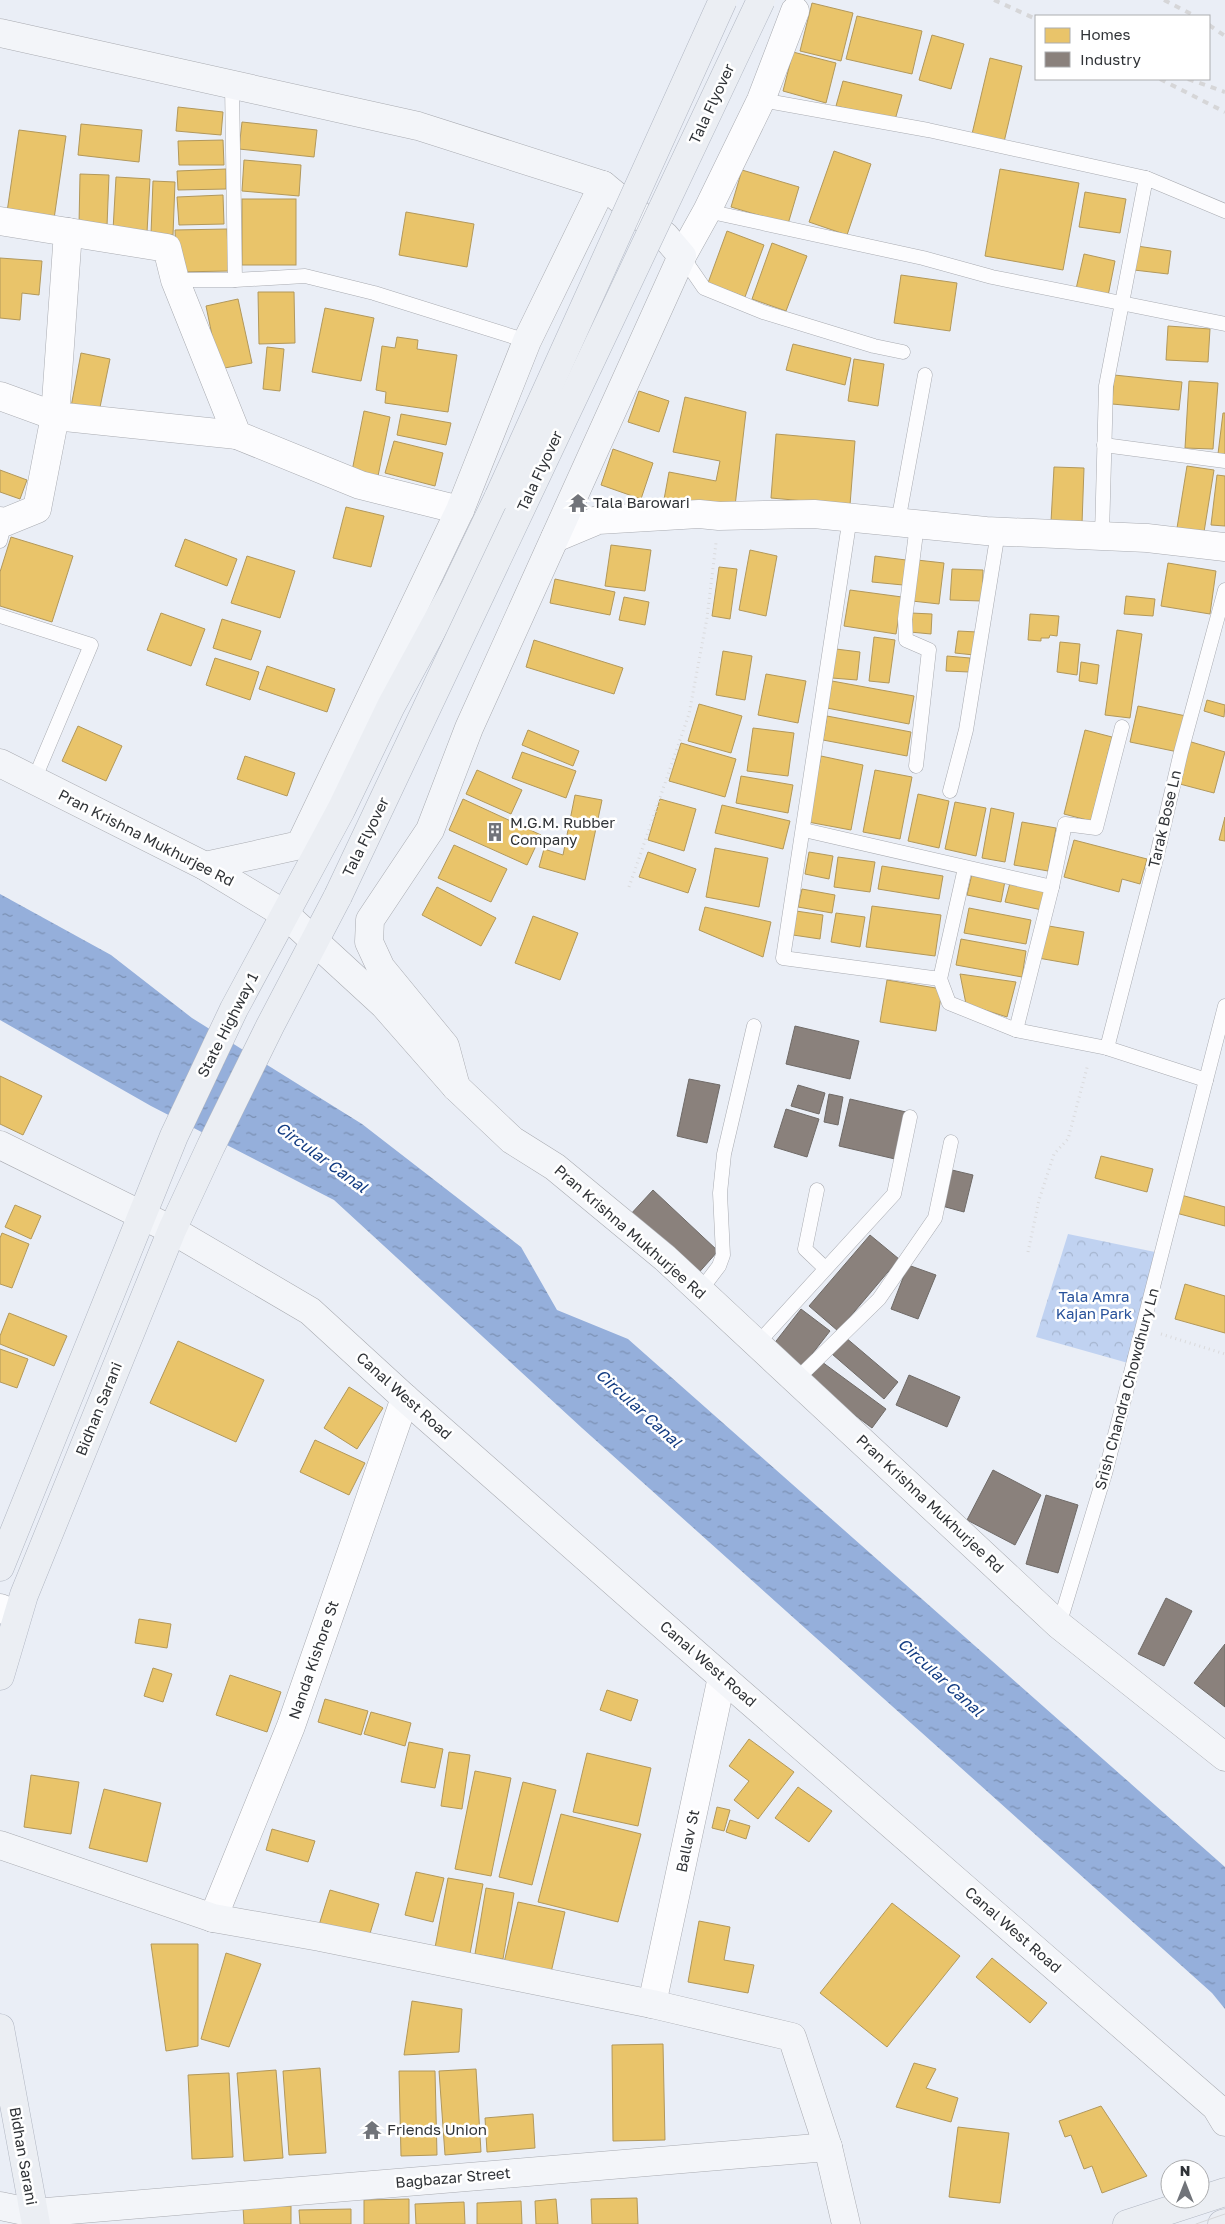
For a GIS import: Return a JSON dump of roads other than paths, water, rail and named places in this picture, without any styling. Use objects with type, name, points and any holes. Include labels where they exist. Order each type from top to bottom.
[{"type":"main road","name":"Tala Flyover","points":[[286,915],[341,810],[391,706],[454,590],[723,0]]},
{"type":"main road","name":"Tala Flyover","points":[[316,940],[761,0]]},
{"type":"main road","name":"State Highway 1","points":[[141,1216],[174,1136],[234,1009],[286,915]]},
{"type":"main road","name":"Bidhan Sarani","points":[[0,1676],[9,1612],[172,1230],[270,1026],[316,940]]},
{"type":"main road","points":[[0,1567],[141,1216]]},
{"type":"main road","name":"Bidhan Sarani","points":[[0,2028],[35,2218]]},
{"type":"main road","points":[[1127,2224],[1225,2192]]},
{"type":"street","points":[[456,1087],[444,1046],[381,968],[369,942],[370,920],[430,830],[468,728],[682,256],[707,212],[761,100],[795,11]]},
{"type":"street","points":[[0,33],[418,126],[602,185],[664,236],[682,256]]},
{"type":"street","points":[[205,866],[300,845],[460,510],[527,341],[602,185]]},
{"type":"street","points":[[0,220],[167,248],[175,280],[237,435]]},
{"type":"street","points":[[2,528],[37,509],[55,416],[68,232]]},
{"type":"street","points":[[0,396],[55,416],[237,435],[360,485],[460,510]]},
{"type":"street","points":[[555,538],[598,520],[699,514],[719,516],[814,514],[998,532],[1102,535],[1225,547]]},
{"type":"street","name":"Pran Krishna Mukhurjee Rd","points":[[0,763],[205,866],[286,915],[316,940],[384,1005],[456,1087],[512,1140],[555,1167],[664,1258],[1059,1625],[1225,1758]]},
{"type":"street","name":"Canal West Road","points":[[0,1145],[172,1230],[310,1311],[405,1398],[722,1677],[1216,2107],[1225,2122]]},
{"type":"street","name":"Nanda Kishore St","points":[[213,1918],[291,1726],[405,1398]]},
{"type":"street","name":"Ballav St","points":[[652,2004],[722,1677]]},
{"type":"street","points":[[0,1845],[213,1918],[330,1938],[652,2004],[792,2037],[828,2147],[846,2224]]},
{"type":"street","name":"Bagbazar Street","points":[[0,2206],[35,2218],[828,2147]]},
{"type":"lane","points":[[232,85],[235,280]]},
{"type":"lane","points":[[761,100],[928,130],[1146,178],[1225,211]]},
{"type":"lane","points":[[1102,535],[1106,386],[1146,178]]},
{"type":"lane","points":[[707,212],[923,258],[992,277],[1225,324]]},
{"type":"lane","points":[[682,256],[704,288],[763,312],[874,346],[903,352]]},
{"type":"lane","points":[[175,280],[235,280],[305,276],[374,293],[527,341]]},
{"type":"lane","points":[[916,766],[929,650],[906,640],[905,619],[908,524],[925,375]]},
{"type":"lane","points":[[1104,444],[1225,461]]},
{"type":"lane","points":[[850,517],[804,830],[783,958],[940,979]]},
{"type":"lane","points":[[950,791],[966,730],[998,532]]},
{"type":"lane","name":"Tarak Bose Ln","points":[[1107,1048],[1157,855],[1181,752],[1225,590]]},
{"type":"lane","points":[[0,616],[91,645],[34,780]]},
{"type":"lane","points":[[1016,1030],[1052,887],[1065,824],[1096,828],[1122,727]]},
{"type":"lane","points":[[804,830],[1052,887]]},
{"type":"lane","points":[[965,868],[940,979],[949,1003],[1016,1030],[1093,1044],[1206,1080]]},
{"type":"lane","name":"Srish Chandra Chowdhury Ln","points":[[1059,1625],[1106,1470],[1144,1328],[1225,1006]]},
{"type":"lane","points":[[700,1291],[719,1266],[723,1255],[720,1193],[724,1154],[754,1026]]},
{"type":"lane","points":[[757,1344],[894,1194],[910,1117]]},
{"type":"lane","points":[[796,1380],[879,1299],[935,1218],[951,1142]]},
{"type":"lane","points":[[817,1190],[805,1249],[825,1268]]},
{"type":"water","name":"Circular Canal","points":[[0,894],[111,955],[192,1018],[362,1124],[521,1247],[557,1310],[628,1339],[1225,1867],[1225,2009],[1212,1993],[582,1428],[334,1200],[151,1106],[0,1020]]},
{"type":"tram line","points":[[1196,2224],[1225,2214]]},
{"type":"railway","points":[[994,0],[1035,19]]},
{"type":"railway","points":[[1164,0],[1193,15]]},
{"type":"railway","points":[[1210,26],[1225,36]]},
{"type":"railway","points":[[1162,80],[1225,112]]},
{"type":"railway","points":[[1191,80],[1225,92]]},
{"type":"place","name":"Tala Barowari","points":[[578,503]]},
{"type":"place","name":"M.G.M. Rubber Company","points":[[495,832]]},
{"type":"place","name":"Friends Union","points":[[372,2130]]},
{"type":"park label","name":"Tala Amra Kajan Park","points":[[1094,1306]]}]
